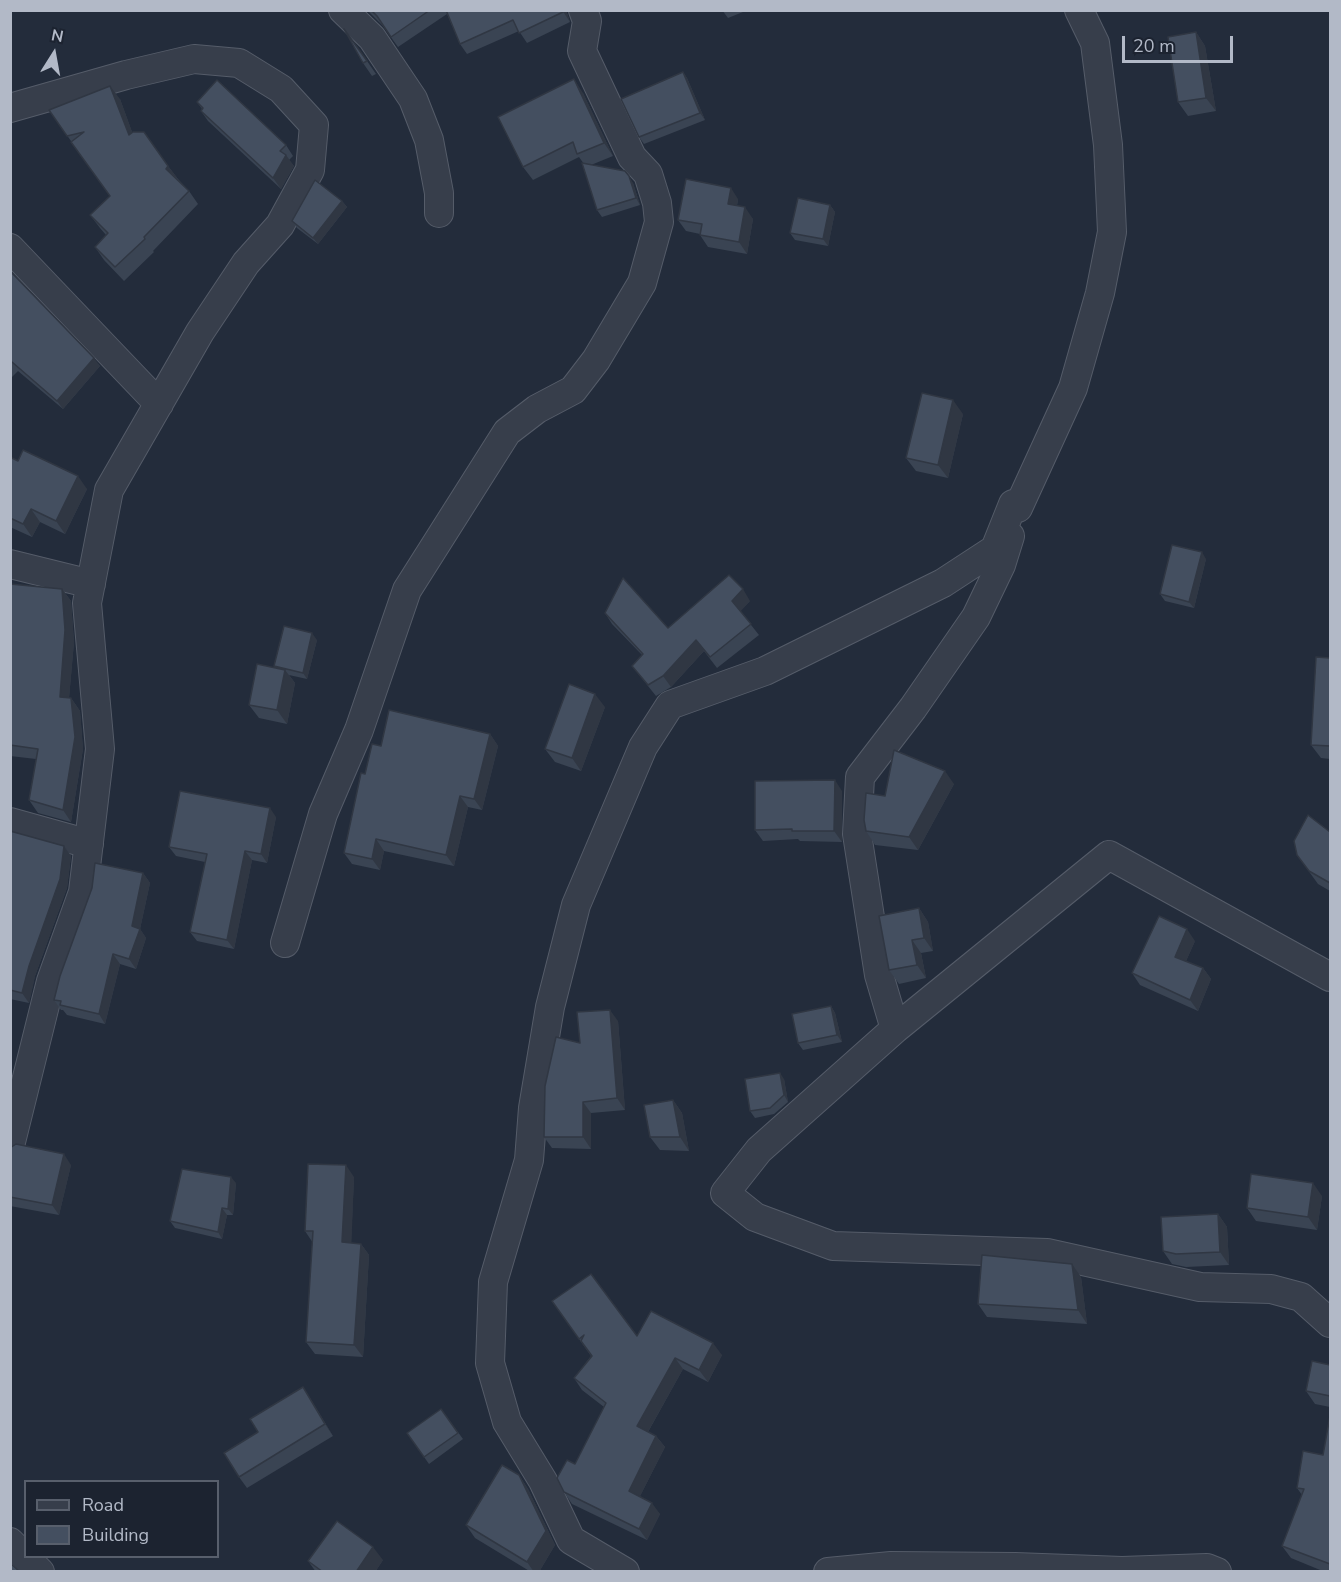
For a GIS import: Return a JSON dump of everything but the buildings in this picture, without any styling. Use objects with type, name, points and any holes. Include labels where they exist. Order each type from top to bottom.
[{"type":"street","points":[[343,10],[372,38],[413,99],[429,140],[439,193],[440,213]]},
{"type":"street","points":[[285,943],[323,814],[359,730],[407,590],[507,432],[537,409],[573,390],[596,360],[642,283],[659,222],[657,203],[648,174],[632,158],[582,51],[587,21],[583,10]]},
{"type":"street","points":[[1079,10],[1095,43]]},
{"type":"street","points":[[895,1029],[879,975],[856,834],[860,777],[913,708],[976,617],[1001,565],[1018,508],[1073,388],[1100,293],[1112,232],[1108,145],[1095,43],[1088,10]]},
{"type":"street","points":[[10,108],[126,75],[194,59],[239,63],[281,89],[314,125],[310,170],[280,225],[239,273],[200,332],[109,490],[87,603],[100,749],[83,892],[51,981],[10,1146]]},
{"type":"street","points":[[10,249],[159,404]]},
{"type":"street","points":[[625,1572],[572,1539],[543,1481],[507,1422],[490,1363],[493,1282],[529,1160],[533,1107],[550,1007],[576,905],[644,747],[670,705],[765,671],[943,583],[995,549],[1013,504],[1018,508]]},
{"type":"street","points":[[10,564],[91,585]]},
{"type":"street","points":[[10,822],[89,844]]},
{"type":"street","points":[[1330,977],[1109,855],[895,1029],[759,1150],[725,1193],[755,1216],[833,1246],[1047,1253],[1200,1287],[1271,1289],[1300,1298],[1330,1323]]},
{"type":"street","points":[[10,1542],[24,1556]]},
{"type":"street","points":[[26,1558],[40,1572]]},
{"type":"street","points":[[828,1572],[891,1566],[1122,1571],[1206,1568],[1217,1572]]}]
